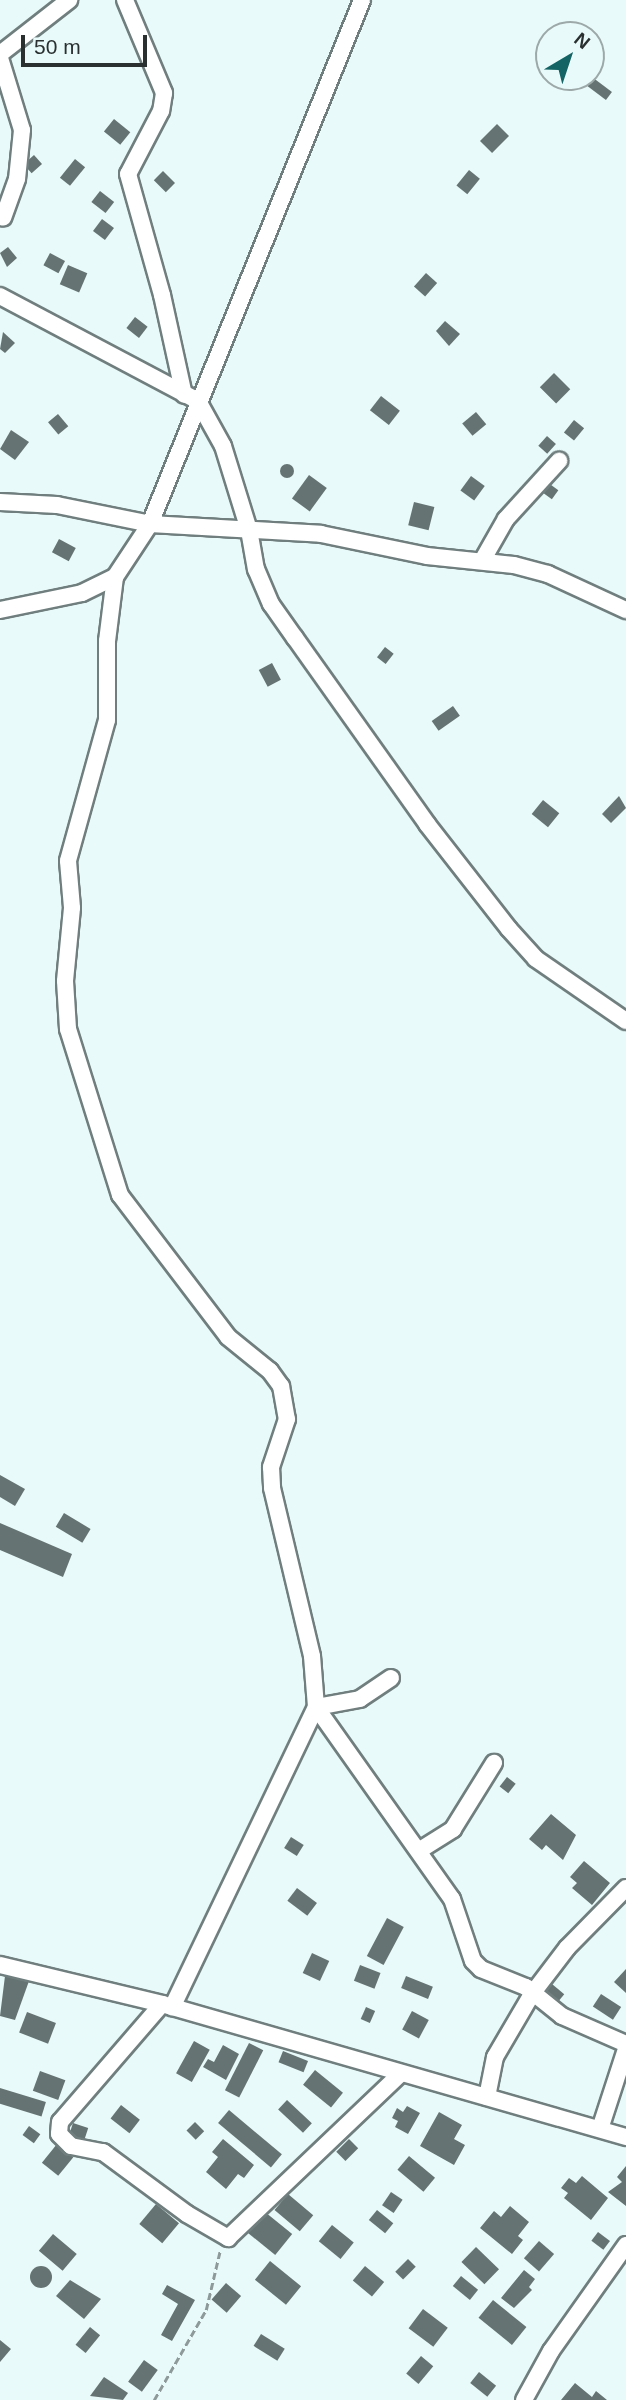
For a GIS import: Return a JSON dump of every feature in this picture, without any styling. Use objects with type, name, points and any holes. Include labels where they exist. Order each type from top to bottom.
[{"type":"street","points":[[3,218],[17,179],[22,130],[0,56],[69,0]]},
{"type":"street","points":[[125,0],[164,93],[160,111],[128,174],[191,398],[223,446],[249,530],[256,569],[271,604],[427,824],[536,959],[626,1021]]},
{"type":"street","points":[[362,0],[191,398],[150,524],[115,577],[107,641],[107,720],[68,861],[72,944],[65,981],[68,1029],[120,1195],[228,1337],[270,1371],[281,1386],[287,1419],[271,1467],[272,1488],[312,1656],[316,1707],[331,1734],[420,1850],[452,1899],[473,1961],[481,1969],[526,1987],[562,2016],[626,2047],[600,2129]]},
{"type":"street","points":[[0,296],[191,398]]},
{"type":"street","points":[[482,561],[506,519],[559,461]]},
{"type":"street","points":[[0,502],[57,505],[150,524],[321,534],[427,556],[482,561],[548,574],[626,610]]},
{"type":"street","points":[[0,610],[82,593],[115,577]]},
{"type":"street","points":[[316,1707],[360,1699],[391,1678]]},
{"type":"street","points":[[316,1707],[167,2006],[60,2122],[59,2134],[71,2146],[103,2152],[187,2214],[228,2238],[401,2073]]},
{"type":"street","points":[[420,1850],[453,1829],[494,1763]]},
{"type":"street","points":[[487,2097],[495,2057],[532,1994],[567,1948],[626,1888]]},
{"type":"street","points":[[0,1965],[167,2006],[626,2137]]},
{"type":"street","points":[[524,2400],[551,2351],[626,2245]]},
{"type":"path","points":[[154,2400],[206,2310],[218,2257],[228,2238]]},
{"type":"building","points":[[605,87],[612,92],[606,100],[594,91],[605,91]]},
{"type":"building","points":[[114,119],[130,132],[120,145],[104,131]]},
{"type":"building","points":[[497,124],[509,136],[492,153],[480,141]]},
{"type":"building","points":[[34,155],[42,164],[32,173],[24,164]]},
{"type":"building","points":[[75,159],[85,167],[70,186],[60,178]]},
{"type":"building","points":[[469,170],[480,179],[467,194],[456,186]]},
{"type":"building","points":[[163,171],[175,183],[166,192],[154,180]]},
{"type":"building","points":[[100,191],[114,202],[106,213],[91,202]]},
{"type":"building","points":[[102,219],[114,228],[105,240],[93,231]]},
{"type":"building","points":[[8,247],[17,258],[7,267],[0,253]]},
{"type":"building","points":[[50,253],[65,261],[58,273],[43,265]]},
{"type":"building","points":[[68,265],[87,273],[79,293],[60,284]]},
{"type":"building","points":[[426,273],[437,283],[425,296],[414,286]]},
{"type":"building","points":[[135,317],[148,327],[139,338],[126,328]]},
{"type":"building","points":[[445,321],[460,334],[449,346],[436,331]]},
{"type":"building","points":[[3,332],[15,343],[5,353],[0,349]]},
{"type":"building","points":[[554,373],[570,389],[556,403],[540,387]]},
{"type":"building","points":[[381,396],[400,411],[389,425],[370,410]]},
{"type":"building","points":[[476,412],[486,424],[472,436],[462,424]]},
{"type":"building","points":[[58,414],[68,426],[58,435],[48,422]]},
{"type":"building","points":[[574,420],[584,428],[574,441],[564,432]]},
{"type":"building","points":[[11,430],[29,442],[15,460],[0,449]]},
{"type":"building","points":[[547,436],[556,444],[547,454],[538,446]]},
{"type":"building","points":[[284,464],[290,464],[294,471],[290,478],[284,478],[280,474],[280,468]]},
{"type":"building","points":[[309,475],[327,488],[310,511],[292,498]]},
{"type":"building","points":[[471,476],[485,486],[474,501],[460,491]]},
{"type":"building","points":[[547,482],[558,490],[552,499],[541,491]]},
{"type":"building","points":[[414,502],[434,507],[429,530],[408,525]]},
{"type":"building","points":[[59,539],[76,548],[69,561],[52,552]]},
{"type":"building","points":[[385,647],[394,654],[386,664],[377,657]]},
{"type":"building","points":[[272,663],[281,680],[268,687],[259,670]]},
{"type":"building","points":[[453,706],[460,716],[439,731],[432,721]]},
{"type":"building","points":[[619,796],[626,808],[611,823],[602,814]]},
{"type":"building","points":[[543,800],[559,813],[548,827],[532,814]]},
{"type":"building","points":[[0,1475],[25,1489],[15,1506],[0,1497]]},
{"type":"building","points":[[64,1513],[91,1529],[82,1543],[56,1527]]},
{"type":"building","points":[[0,1523],[72,1554],[63,1577],[0,1550]]},
{"type":"building","points":[[507,1777],[516,1784],[508,1793],[500,1786]]},
{"type":"building","points":[[551,1814],[576,1835],[563,1860],[546,1845],[542,1850],[529,1839]]},
{"type":"building","points":[[291,1837],[304,1845],[297,1856],[284,1848]]},
{"type":"building","points":[[584,1861],[610,1883],[592,1905],[572,1888],[577,1883],[570,1877]]},
{"type":"building","points":[[297,1888],[317,1903],[307,1916],[287,1901]]},
{"type":"building","points":[[387,1918],[404,1927],[384,1965],[367,1956]]},
{"type":"building","points":[[312,1953],[329,1961],[320,1981],[303,1973]]},
{"type":"building","points":[[360,1965],[381,1973],[374,1989],[354,1981]]},
{"type":"building","points":[[626,1969],[626,1993],[614,1982]]},
{"type":"building","points":[[5,1976],[29,1981],[15,2020],[0,2016]]},
{"type":"building","points":[[406,1976],[433,1987],[428,1999],[401,1988]]},
{"type":"building","points":[[552,1984],[564,1994],[558,2001],[546,1991]]},
{"type":"building","points":[[601,1994],[621,2007],[613,2020],[593,2007]]},
{"type":"building","points":[[366,2007],[375,2011],[370,2023],[361,2019]]},
{"type":"building","points":[[412,2011],[429,2020],[419,2038],[402,2030]]},
{"type":"building","points":[[27,2012],[56,2023],[48,2044],[19,2033]]},
{"type":"building","points":[[194,2041],[210,2050],[192,2082],[176,2073]]},
{"type":"building","points":[[249,2043],[263,2050],[239,2097],[225,2090]]},
{"type":"building","points":[[223,2045],[239,2054],[226,2080],[203,2067],[208,2059],[214,2062]]},
{"type":"building","points":[[283,2051],[308,2061],[304,2072],[279,2062]]},
{"type":"building","points":[[315,2070],[343,2093],[331,2107],[303,2085]]},
{"type":"building","points":[[40,2071],[65,2080],[58,2100],[33,2091]]},
{"type":"building","points":[[0,2088],[46,2102],[42,2116],[0,2104]]},
{"type":"building","points":[[287,2100],[312,2123],[303,2133],[278,2110]]},
{"type":"building","points":[[121,2105],[140,2120],[129,2133],[111,2118]]},
{"type":"building","points":[[407,2106],[420,2113],[408,2134],[395,2127],[398,2121],[392,2118],[397,2108],[403,2112]]},
{"type":"building","points":[[229,2110],[282,2154],[271,2167],[218,2123]]},
{"type":"building","points":[[439,2112],[462,2125],[454,2139],[465,2145],[454,2165],[420,2146]]},
{"type":"building","points":[[195,2122],[204,2131],[196,2140],[187,2130]]},
{"type":"building","points":[[73,2123],[88,2128],[84,2141],[69,2136]]},
{"type":"building","points":[[29,2126],[40,2134],[34,2143],[23,2135]]},
{"type":"building","points":[[223,2139],[254,2165],[244,2178],[238,2174],[226,2189],[206,2172],[218,2157],[212,2152]]},
{"type":"building","points":[[349,2139],[358,2148],[345,2161],[336,2152]]},
{"type":"building","points":[[57,2144],[73,2157],[58,2176],[42,2163]]},
{"type":"building","points":[[409,2156],[435,2178],[423,2192],[397,2170]]},
{"type":"building","points":[[626,2166],[626,2206],[608,2192],[622,2182],[617,2177]]},
{"type":"building","points":[[582,2176],[608,2198],[591,2220],[564,2198],[568,2193],[561,2188],[569,2178],[576,2183]]},
{"type":"building","points":[[391,2192],[403,2200],[394,2213],[382,2205]]},
{"type":"building","points":[[288,2194],[313,2215],[300,2231],[275,2210]]},
{"type":"building","points":[[156,2204],[179,2223],[162,2243],[139,2224]]},
{"type":"building","points":[[510,2206],[529,2222],[518,2236],[523,2240],[512,2254],[480,2228],[494,2211],[501,2217]]},
{"type":"building","points":[[377,2210],[393,2223],[385,2233],[369,2220]]},
{"type":"building","points":[[265,2212],[292,2234],[275,2255],[248,2233]]},
{"type":"building","points":[[332,2225],[354,2243],[341,2259],[319,2241]]},
{"type":"building","points":[[598,2232],[610,2241],[603,2250],[591,2241]]},
{"type":"building","points":[[53,2234],[77,2254],[63,2271],[39,2251]]},
{"type":"building","points":[[539,2241],[554,2254],[539,2271],[524,2258]]},
{"type":"building","points":[[476,2247],[499,2269],[484,2284],[461,2262]]},
{"type":"building","points":[[408,2259],[416,2267],[403,2280],[395,2272]]},
{"type":"building","points":[[270,2261],[301,2286],[286,2305],[255,2280]]},
{"type":"building","points":[[41,2266],[49,2269],[52,2277],[49,2285],[41,2288],[33,2285],[30,2277],[33,2269]]},
{"type":"building","points":[[365,2266],[384,2282],[372,2297],[353,2281]]},
{"type":"building","points":[[524,2270],[535,2279],[529,2287],[532,2290],[514,2308],[501,2298]]},
{"type":"building","points":[[461,2276],[478,2290],[470,2300],[453,2286]]},
{"type":"building","points":[[70,2280],[101,2299],[84,2319],[56,2296]]},
{"type":"building","points":[[226,2283],[241,2296],[227,2313],[212,2300]]},
{"type":"building","points":[[167,2285],[195,2300],[172,2341],[161,2335],[178,2304],[162,2294]]},
{"type":"building","points":[[493,2300],[526,2327],[512,2345],[479,2318]]},
{"type":"building","points":[[423,2309],[448,2328],[433,2347],[409,2328]]},
{"type":"building","points":[[90,2327],[100,2335],[86,2353],[76,2345]]},
{"type":"building","points":[[261,2334],[285,2349],[277,2361],[254,2346]]},
{"type":"building","points":[[0,2340],[11,2349],[0,2362]]},
{"type":"building","points":[[421,2356],[433,2366],[418,2384],[406,2374]]},
{"type":"building","points":[[144,2360],[158,2370],[142,2392],[128,2382]]},
{"type":"building","points":[[479,2372],[496,2386],[487,2397],[470,2383]]},
{"type":"building","points":[[104,2377],[128,2393],[123,2400],[90,2396]]},
{"type":"building","points":[[575,2383],[592,2397],[596,2391],[607,2400],[561,2400]]}]
